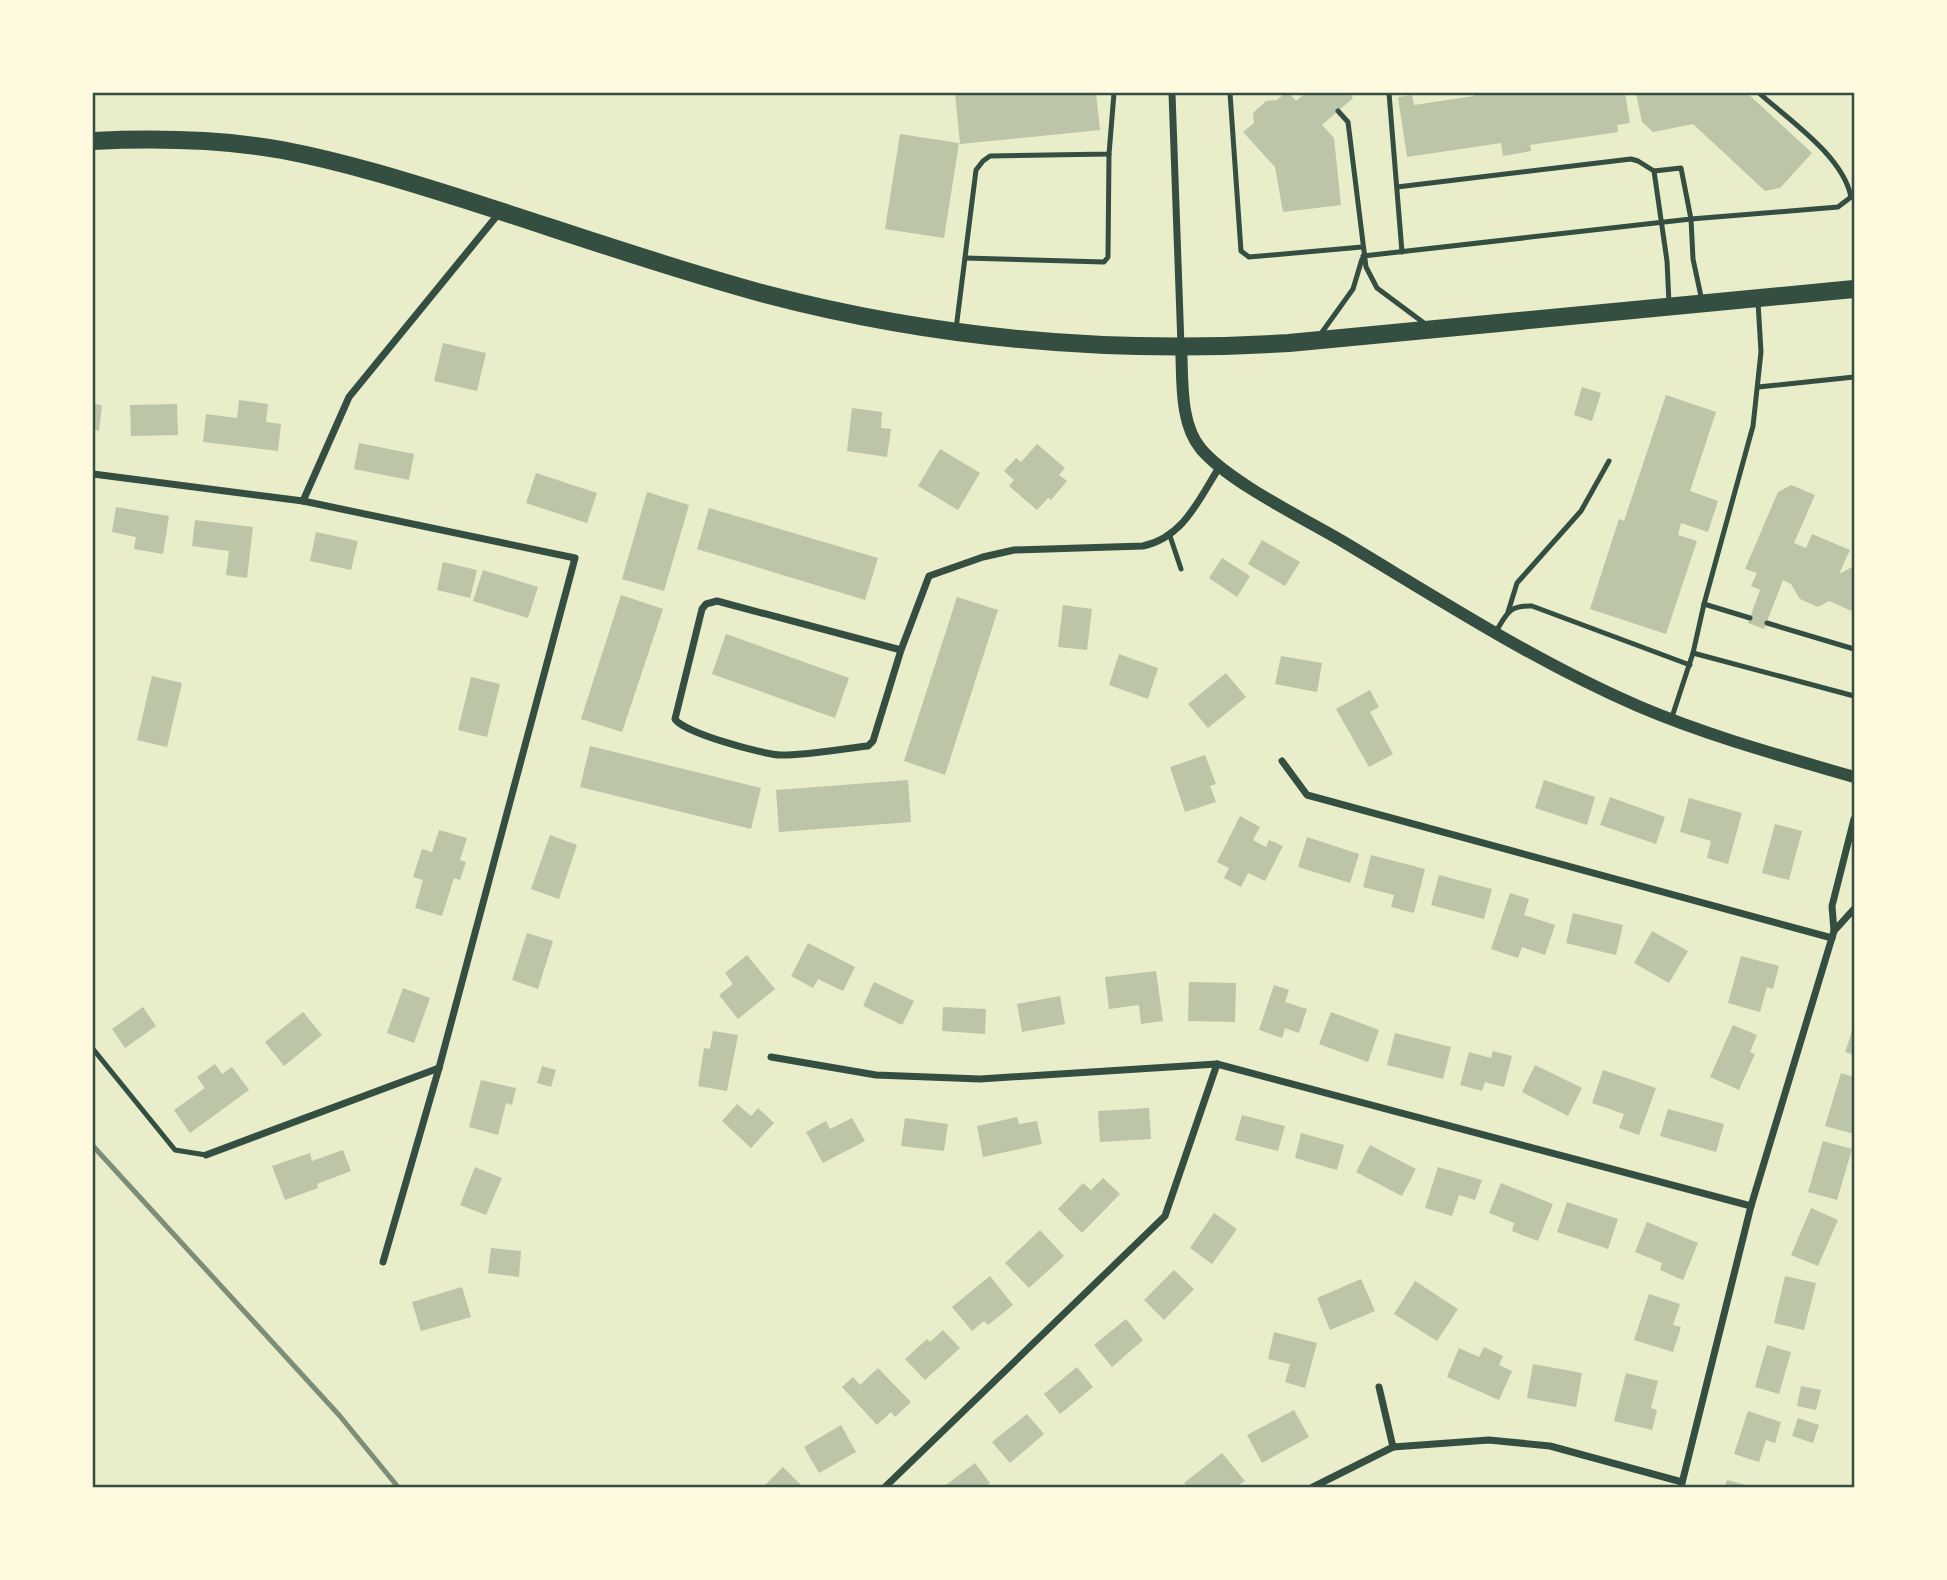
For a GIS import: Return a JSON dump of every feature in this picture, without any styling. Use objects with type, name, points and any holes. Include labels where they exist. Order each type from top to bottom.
[{"type":"main road","points":[[93,141],[163,139],[219,142],[283,150],[353,166],[765,293],[843,312],[955,333],[1095,346],[1244,346],[1315,342],[1854,289]]},
{"type":"street","points":[[1172,93],[1181,346],[1186,412],[1190,432],[1200,448],[1252,488],[1495,633],[1586,681],[1672,719],[1854,778]]},
{"type":"street","points":[[303,502],[349,397],[500,211]]},
{"type":"street","points":[[901,650],[717,601],[706,604],[702,609],[675,710],[675,719],[678,724],[712,738],[778,756],[868,746],[873,741],[925,583],[934,573],[1014,550],[1143,546],[1170,536],[1184,523],[1220,466]]},
{"type":"street","points":[[93,474],[303,502],[575,558],[439,1068],[383,1262]]},
{"type":"street","points":[[1282,761],[1307,794],[1833,935]]},
{"type":"street","points":[[1313,1487],[1393,1447],[1489,1440],[1550,1446],[1682,1485],[1751,1206],[1833,935],[1832,906],[1854,820]]},
{"type":"street","points":[[1833,935],[1854,909]]},
{"type":"street","points":[[771,1057],[876,1074],[980,1079],[1217,1064],[1751,1206]]},
{"type":"street","points":[[885,1487],[1165,1216],[1217,1064]]},
{"type":"street","points":[[206,1155],[439,1068]]},
{"type":"street","points":[[1379,1387],[1393,1447]]},
{"type":"lane","points":[[965,258],[1104,262],[1108,257],[1109,154],[1114,93]]},
{"type":"lane","points":[[1230,93],[1241,251],[1244,255],[1249,257],[1362,247]]},
{"type":"lane","points":[[1389,93],[1402,252]]},
{"type":"lane","points":[[1363,256],[1661,222],[1838,207],[1851,197],[1848,184],[1823,151],[1759,93]]},
{"type":"lane","points":[[1338,111],[1348,122],[1363,256],[1371,278],[1377,288],[1434,330]]},
{"type":"lane","points":[[955,333],[976,170],[983,161],[990,156],[1109,154]]},
{"type":"lane","points":[[1397,187],[1631,159],[1654,171],[1681,167],[1691,219],[1693,259],[1703,304]]},
{"type":"lane","points":[[1654,171],[1667,261],[1669,307]]},
{"type":"lane","points":[[1315,342],[1353,289],[1363,256]]},
{"type":"lane","points":[[1672,719],[1690,665],[1704,604],[1754,426],[1762,352],[1758,298]]},
{"type":"lane","points":[[1758,387],[1854,377]]},
{"type":"lane","points":[[1495,633],[1508,612],[1517,583],[1581,512],[1609,461]]},
{"type":"lane","points":[[1170,536],[1181,569]]},
{"type":"lane","points":[[1704,604],[1750,618]]},
{"type":"lane","points":[[1508,612],[1517,606],[1532,606],[1690,665]]},
{"type":"lane","points":[[1767,623],[1854,649]]},
{"type":"lane","points":[[1693,653],[1854,696]]},
{"type":"lane","points":[[93,1049],[175,1150],[206,1155]]},
{"type":"building","points":[[955,93],[1096,93],[1100,130],[960,144]]},
{"type":"building","points":[[1289,93],[1296,101],[1306,93],[1349,93],[1353,98],[1322,125],[1334,138],[1341,205],[1283,212],[1275,167],[1243,132],[1254,123],[1253,113],[1266,101],[1277,100]]},
{"type":"building","points":[[1473,93],[1625,93],[1630,123],[1617,125],[1618,132],[1530,145],[1531,151],[1503,156],[1501,143],[1407,157],[1398,97],[1412,95],[1414,105],[1474,96]]},
{"type":"building","points":[[1636,93],[1747,93],[1812,153],[1780,188],[1765,191],[1693,124],[1653,132],[1642,122]]},
{"type":"building","points":[[900,134],[959,143],[944,238],[885,229]]},
{"type":"building","points":[[443,343],[486,353],[477,391],[434,381]]},
{"type":"building","points":[[1582,387],[1601,393],[1592,421],[1574,415]]},
{"type":"building","points":[[1666,395],[1716,412],[1690,491],[1718,501],[1708,532],[1681,523],[1678,535],[1697,541],[1666,634],[1590,609],[1619,519],[1624,521]]},
{"type":"building","points":[[239,400],[268,404],[266,422],[281,424],[278,451],[203,442],[206,414],[237,418]]},
{"type":"building","points":[[93,404],[102,405],[99,431],[93,430]]},
{"type":"building","points":[[177,404],[178,435],[131,436],[130,405]]},
{"type":"building","points":[[852,408],[882,412],[881,428],[891,429],[887,457],[847,451]]},
{"type":"building","points":[[359,443],[414,454],[409,480],[354,469]]},
{"type":"building","points":[[1037,444],[1065,468],[1059,475],[1067,481],[1051,500],[1048,498],[1037,510],[1009,486],[1014,480],[1004,471],[1016,458],[1021,462]]},
{"type":"building","points":[[940,449],[980,473],[958,510],[918,486]]},
{"type":"building","points":[[536,473],[597,493],[587,523],[526,503]]},
{"type":"building","points":[[1791,485],[1815,495],[1794,543],[1806,548],[1812,534],[1850,550],[1839,574],[1854,566],[1854,612],[1829,601],[1818,607],[1800,599],[1791,584],[1783,580],[1764,629],[1748,623],[1760,590],[1751,586],[1757,573],[1745,569],[1778,492]]},
{"type":"building","points":[[647,492],[689,505],[664,591],[622,579]]},
{"type":"building","points":[[116,507],[169,516],[163,554],[134,549],[136,537],[112,532]]},
{"type":"building","points":[[709,508],[878,558],[865,600],[697,549]]},
{"type":"building","points":[[195,520],[253,527],[247,578],[226,575],[229,551],[192,546]]},
{"type":"building","points":[[316,532],[358,541],[351,570],[310,561]]},
{"type":"building","points":[[1262,540],[1300,562],[1285,586],[1248,564]]},
{"type":"building","points":[[1222,558],[1250,576],[1237,597],[1209,578]]},
{"type":"building","points":[[443,562],[477,570],[470,598],[437,590]]},
{"type":"building","points":[[483,570],[538,587],[528,618],[473,601]]},
{"type":"building","points":[[621,595],[663,609],[622,732],[581,719]]},
{"type":"building","points":[[957,597],[998,610],[945,775],[904,761]]},
{"type":"building","points":[[1063,605],[1092,609],[1087,650],[1058,647]]},
{"type":"building","points":[[726,634],[849,678],[835,718],[712,674]]},
{"type":"building","points":[[1119,654],[1158,668],[1148,699],[1109,685]]},
{"type":"building","points":[[1281,656],[1322,663],[1317,692],[1275,684]]},
{"type":"building","points":[[1226,673],[1246,697],[1208,728],[1188,704]]},
{"type":"building","points":[[152,676],[182,683],[167,747],[137,740]]},
{"type":"building","points":[[471,677],[500,684],[487,737],[458,730]]},
{"type":"building","points":[[1370,690],[1379,707],[1370,712],[1393,754],[1369,767],[1336,709]]},
{"type":"building","points":[[590,746],[761,788],[751,829],[580,787]]},
{"type":"building","points":[[1205,755],[1216,784],[1210,786],[1216,802],[1185,812],[1170,767]]},
{"type":"building","points":[[908,780],[911,822],[779,832],[776,790]]},
{"type":"building","points":[[1544,780],[1595,797],[1587,825],[1535,808]]},
{"type":"building","points":[[1610,797],[1665,817],[1656,844],[1600,825]]},
{"type":"building","points":[[1689,798],[1742,813],[1728,864],[1707,858],[1711,841],[1680,832]]},
{"type":"building","points":[[1240,816],[1260,827],[1253,840],[1266,847],[1269,840],[1283,846],[1265,881],[1248,873],[1241,887],[1224,878],[1229,868],[1217,862]]},
{"type":"building","points":[[1775,824],[1802,831],[1789,880],[1762,873]]},
{"type":"building","points":[[439,830],[467,838],[460,860],[466,862],[460,880],[454,878],[442,916],[415,908],[423,880],[413,877],[422,849],[432,852]]},
{"type":"building","points":[[550,835],[577,845],[559,899],[531,889]]},
{"type":"building","points":[[1307,837],[1359,854],[1350,883],[1298,867]]},
{"type":"building","points":[[1371,855],[1425,869],[1414,913],[1391,907],[1394,895],[1363,887]]},
{"type":"building","points":[[1439,875],[1492,889],[1484,919],[1431,905]]},
{"type":"building","points":[[1510,893],[1529,899],[1524,915],[1555,925],[1545,955],[1522,947],[1518,958],[1491,949]]},
{"type":"building","points":[[1573,913],[1623,925],[1616,955],[1566,943]]},
{"type":"building","points":[[1652,931],[1688,951],[1669,983],[1634,963]]},
{"type":"building","points":[[527,933],[553,941],[538,989],[512,980]]},
{"type":"building","points":[[808,943],[855,967],[843,991],[818,979],[813,988],[791,976]]},
{"type":"building","points":[[747,955],[775,989],[738,1019],[719,995],[733,984],[725,973]]},
{"type":"building","points":[[1741,956],[1779,966],[1773,989],[1767,987],[1760,1012],[1728,1003]]},
{"type":"building","points":[[1156,971],[1163,1021],[1141,1024],[1139,1005],[1109,1009],[1105,977]]},
{"type":"building","points":[[874,982],[914,1001],[902,1025],[863,1006]]},
{"type":"building","points":[[1189,982],[1236,983],[1235,1022],[1188,1021]]},
{"type":"building","points":[[1274,985],[1289,990],[1285,1002],[1307,1009],[1299,1033],[1285,1028],[1282,1038],[1259,1030]]},
{"type":"building","points":[[403,988],[430,998],[414,1043],[387,1033]]},
{"type":"building","points":[[1060,996],[1065,1024],[1022,1032],[1017,1004]]},
{"type":"building","points":[[143,1007],[156,1026],[125,1048],[112,1029]]},
{"type":"building","points":[[943,1007],[986,1009],[985,1034],[942,1031]]},
{"type":"building","points":[[303,1012],[322,1035],[284,1066],[265,1042]]},
{"type":"building","points":[[1331,1012],[1379,1030],[1368,1062],[1319,1044]]},
{"type":"building","points":[[1733,1025],[1757,1035],[1750,1052],[1755,1054],[1739,1090],[1710,1077]]},
{"type":"building","points":[[1854,1025],[1854,1055],[1845,1052]]},
{"type":"building","points":[[713,1031],[738,1035],[727,1091],[698,1086],[704,1048],[710,1049]]},
{"type":"building","points":[[1395,1033],[1451,1047],[1443,1079],[1387,1065]]},
{"type":"building","points":[[1493,1051],[1512,1056],[1504,1087],[1485,1082],[1482,1091],[1460,1085],[1469,1052],[1491,1058]]},
{"type":"building","points":[[215,1064],[222,1074],[232,1067],[249,1090],[190,1133],[174,1110],[205,1088],[197,1077]]},
{"type":"building","points":[[1535,1065],[1582,1088],[1568,1116],[1522,1092]]},
{"type":"building","points":[[542,1066],[556,1070],[551,1087],[537,1083]]},
{"type":"building","points":[[1603,1070],[1656,1088],[1639,1135],[1619,1128],[1624,1114],[1592,1103]]},
{"type":"building","points":[[1841,1073],[1854,1077],[1854,1134],[1825,1126]]},
{"type":"building","points":[[481,1080],[516,1088],[512,1105],[506,1103],[498,1135],[469,1127]]},
{"type":"building","points":[[737,1104],[751,1116],[758,1108],[774,1123],[751,1148],[722,1121]]},
{"type":"building","points":[[1149,1108],[1151,1139],[1100,1142],[1098,1111]]},
{"type":"building","points":[[1668,1109],[1724,1124],[1716,1152],[1660,1136]]},
{"type":"building","points":[[1242,1115],[1285,1126],[1278,1151],[1235,1140]]},
{"type":"building","points":[[1017,1117],[1019,1124],[1037,1121],[1042,1144],[983,1157],[977,1126]]},
{"type":"building","points":[[852,1118],[865,1141],[823,1163],[806,1132],[826,1121],[830,1129]]},
{"type":"building","points":[[905,1118],[948,1124],[944,1151],[901,1146]]},
{"type":"building","points":[[1301,1133],[1344,1145],[1337,1170],[1295,1158]]},
{"type":"building","points":[[1823,1141],[1852,1149],[1837,1200],[1808,1192]]},
{"type":"building","points":[[1370,1145],[1416,1169],[1402,1196],[1356,1172]]},
{"type":"building","points":[[343,1150],[351,1171],[317,1184],[318,1188],[285,1200],[272,1166],[310,1153],[312,1161]]},
{"type":"building","points":[[475,1167],[502,1178],[486,1215],[460,1205]]},
{"type":"building","points":[[1438,1167],[1482,1180],[1475,1200],[1459,1195],[1452,1216],[1425,1208]]},
{"type":"building","points":[[1103,1178],[1120,1194],[1082,1233],[1058,1209],[1083,1183],[1091,1190]]},
{"type":"building","points":[[1501,1183],[1553,1204],[1538,1241],[1512,1231],[1514,1223],[1489,1213]]},
{"type":"building","points":[[1567,1202],[1618,1219],[1608,1249],[1557,1232]]},
{"type":"building","points":[[1811,1208],[1838,1220],[1818,1266],[1791,1255]]},
{"type":"building","points":[[1214,1213],[1237,1229],[1212,1264],[1190,1248]]},
{"type":"building","points":[[1647,1222],[1698,1243],[1683,1280],[1660,1270],[1662,1263],[1635,1252]]},
{"type":"building","points":[[1040,1230],[1064,1256],[1029,1288],[1005,1263]]},
{"type":"building","points":[[491,1248],[521,1251],[519,1277],[488,1273]]},
{"type":"building","points":[[1174,1270],[1194,1289],[1164,1320],[1144,1300]]},
{"type":"building","points":[[990,1276],[1013,1305],[988,1325],[984,1321],[972,1331],[952,1307]]},
{"type":"building","points":[[1785,1276],[1816,1283],[1804,1330],[1774,1323]]},
{"type":"building","points":[[1361,1279],[1375,1311],[1330,1330],[1317,1298]]},
{"type":"building","points":[[1415,1281],[1458,1309],[1437,1341],[1394,1314]]},
{"type":"building","points":[[462,1287],[471,1317],[421,1331],[412,1302]]},
{"type":"building","points":[[1649,1294],[1680,1304],[1673,1325],[1681,1327],[1673,1352],[1634,1340]]},
{"type":"building","points":[[1126,1319],[1143,1340],[1112,1367],[1094,1345]]},
{"type":"building","points":[[943,1330],[960,1348],[925,1380],[905,1359],[927,1339],[930,1342]]},
{"type":"building","points":[[1274,1332],[1317,1343],[1305,1388],[1285,1382],[1290,1364],[1268,1359]]},
{"type":"building","points":[[1767,1345],[1791,1352],[1779,1394],[1755,1387]]},
{"type":"building","points":[[1484,1347],[1503,1356],[1499,1365],[1512,1371],[1499,1400],[1447,1377],[1459,1348],[1479,1357]]},
{"type":"building","points":[[1533,1364],[1582,1373],[1576,1407],[1527,1398]]},
{"type":"building","points":[[1077,1367],[1093,1387],[1060,1414],[1044,1394]]},
{"type":"building","points":[[878,1368],[911,1402],[895,1417],[891,1412],[877,1425],[842,1387],[853,1377],[860,1385]]},
{"type":"building","points":[[1626,1373],[1658,1381],[1651,1408],[1657,1410],[1652,1430],[1614,1421]]},
{"type":"building","points":[[1801,1386],[1821,1390],[1816,1410],[1797,1406]]},
{"type":"building","points":[[1294,1410],[1309,1437],[1262,1463],[1247,1435]]},
{"type":"building","points":[[1748,1411],[1781,1422],[1775,1443],[1766,1440],[1759,1462],[1734,1454]]},
{"type":"building","points":[[1027,1414],[1044,1434],[1010,1463],[992,1442]]},
{"type":"building","points":[[1798,1418],[1819,1425],[1813,1443],[1792,1436]]},
{"type":"building","points":[[841,1425],[856,1452],[819,1473],[804,1447]]},
{"type":"building","points":[[1222,1453],[1245,1481],[1236,1487],[1188,1487],[1184,1483]]},
{"type":"building","points":[[975,1463],[990,1483],[985,1487],[943,1487]]},
{"type":"building","points":[[783,1467],[803,1487],[763,1487]]},
{"type":"building","points":[[1727,1480],[1750,1486],[1750,1487],[1725,1487]]},
{"type":"railway","points":[[93,1146],[339,1415],[398,1487]]}]
